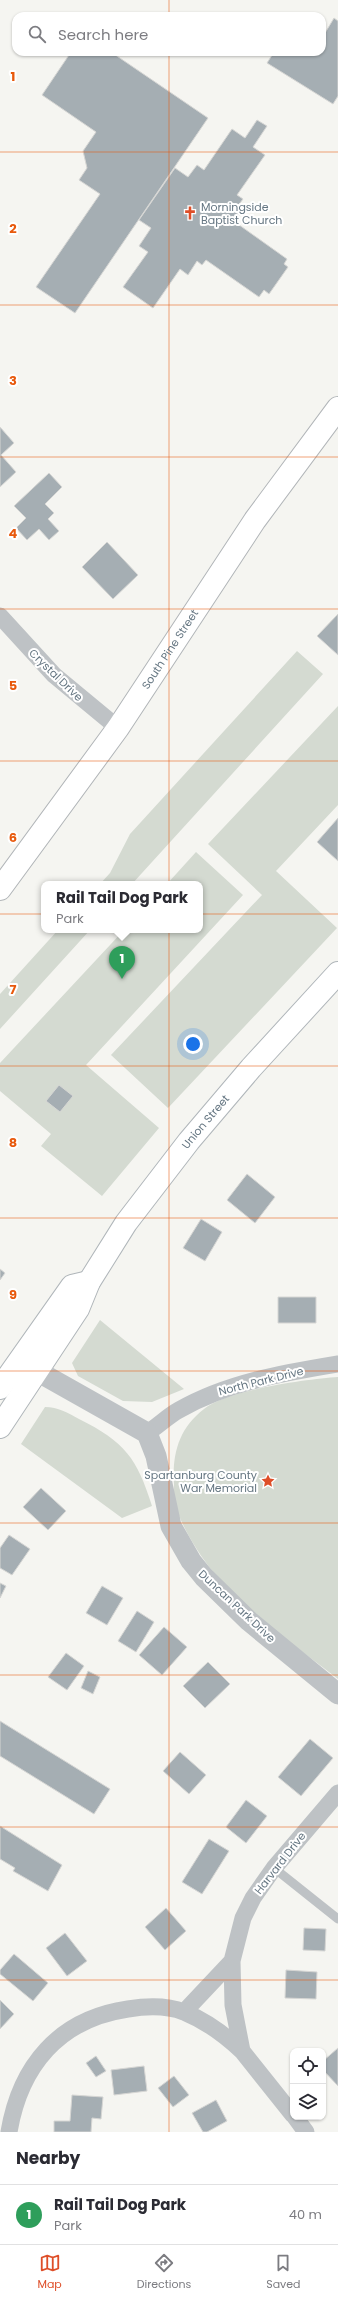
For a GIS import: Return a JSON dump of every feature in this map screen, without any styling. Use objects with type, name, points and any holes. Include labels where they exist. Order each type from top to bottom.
[{"type":"main road","name":"South Pine Street","points":[[0,889],[118,728],[255,520],[338,408]]},
{"type":"main road","name":"Union Street","points":[[0,1427],[27,1366],[72,1286],[89,1282],[126,1223],[189,1141],[251,1068],[338,973]]},
{"type":"main road","name":"Union Street","points":[[0,1388],[27,1366]]},
{"type":"street","name":"Crystal Drive","points":[[0,616],[54,675],[118,728]]},
{"type":"street","name":"North Park Drive","points":[[147,1434],[179,1410],[217,1391],[255,1380],[338,1364]]},
{"type":"street","points":[[27,1366],[147,1434]]},
{"type":"street","name":"Duncan Park Drive","points":[[147,1434],[156,1456],[171,1526],[191,1561],[204,1577],[249,1621],[338,1694]]},
{"type":"street","name":"Harvard Drive","points":[[290,2111],[242,2051],[234,2005],[232,1961],[243,1918],[253,1898],[274,1868],[338,1793]]},
{"type":"street","points":[[184,2012],[232,1961]]},
{"type":"street","points":[[9,2132],[15,2103],[31,2069],[61,2036],[94,2017],[122,2009],[143,2006],[164,2007],[184,2012],[217,2029],[242,2051]]},
{"type":"street","name":"Harvard Drive","points":[[297,2120],[306,2132]]},
{"type":"lane","points":[[274,1868],[338,1919]]},
{"type":"shaded area","points":[[297,651],[323,674],[135,881],[103,881],[110,873],[130,834]]},
{"type":"shaded area","points":[[338,706],[338,805],[276,871],[337,928],[168,1108],[111,1055],[262,895],[208,844]]},
{"type":"shaded area","points":[[196,852],[243,895],[86,1065],[159,1128],[102,1196],[41,1146],[51,1134],[0,1091],[0,1063],[121,933],[203,933],[203,881],[170,881]]},
{"type":"shaded area","points":[[55,933],[87,933],[0,1029],[0,994]]},
{"type":"shaded area","points":[[100,1320],[184,1389],[152,1402],[123,1401],[78,1376],[72,1363]]},
{"type":"shaded area","points":[[338,1377],[338,1679],[257,1616],[227,1588],[214,1573],[202,1557],[178,1514],[174,1500],[174,1462],[179,1442],[188,1425],[195,1416],[215,1402],[248,1391],[307,1380]]},
{"type":"shaded area","points":[[45,1407],[59,1409],[95,1427],[118,1444],[127,1453],[141,1475],[152,1506],[122,1518],[21,1444]]},
{"type":"building","points":[[334,18],[338,21],[338,96],[333,104],[267,63],[271,56],[326,56],[326,31]]},
{"type":"building","points":[[68,56],[117,56],[208,118],[75,313],[36,287],[100,194],[79,180],[87,168],[83,151],[96,132],[42,95]]},
{"type":"building","name":"Morningside Baptist Church","points":[[257,120],[267,126],[253,147],[265,155],[237,195],[243,199],[234,211],[239,215],[235,222],[287,259],[284,264],[288,267],[269,294],[264,290],[259,297],[206,260],[202,265],[197,261],[188,275],[180,269],[153,308],[123,287],[148,252],[139,246],[151,228],[139,220],[175,168],[188,177],[197,165],[204,170],[232,129],[245,138]]},
{"type":"building","points":[[0,427],[14,443],[1,455],[16,472],[0,487]]},
{"type":"building","points":[[49,473],[62,487],[45,504],[54,513],[48,519],[59,531],[49,540],[39,529],[27,540],[16,528],[26,518],[14,506]]},
{"type":"building","points":[[107,542],[138,575],[113,599],[82,567]]},
{"type":"building","points":[[338,614],[338,655],[317,636]]},
{"type":"building","points":[[338,818],[338,861],[317,842]]},
{"type":"building","points":[[59,1085],[73,1096],[60,1112],[46,1101]]},
{"type":"building","points":[[247,1174],[275,1197],[255,1223],[227,1200]]},
{"type":"building","points":[[201,1219],[222,1232],[205,1261],[183,1248]]},
{"type":"building","points":[[0,1269],[5,1273],[0,1280]]},
{"type":"building","points":[[278,1297],[316,1297],[316,1323],[278,1323]]},
{"type":"building","points":[[41,1488],[66,1511],[48,1530],[23,1507]]},
{"type":"building","points":[[9,1535],[30,1549],[12,1575],[0,1568],[0,1548]]},
{"type":"building","points":[[0,1583],[6,1586],[0,1598]]},
{"type":"building","points":[[102,1586],[123,1598],[107,1625],[86,1613]]},
{"type":"building","points":[[137,1611],[154,1622],[136,1652],[118,1641]]},
{"type":"building","points":[[164,1627],[187,1647],[162,1675],[139,1655]]},
{"type":"building","points":[[66,1653],[84,1666],[67,1690],[48,1677]]},
{"type":"building","points":[[208,1662],[230,1684],[205,1708],[183,1686]]},
{"type":"building","points":[[88,1671],[100,1677],[93,1694],[81,1688]]},
{"type":"building","points":[[0,1721],[110,1789],[94,1814],[0,1756]]},
{"type":"building","points":[[310,1739],[333,1758],[301,1796],[278,1777]]},
{"type":"building","points":[[180,1752],[206,1775],[189,1794],[163,1771]]},
{"type":"building","points":[[246,1800],[267,1816],[246,1843],[226,1827]]},
{"type":"building","points":[[0,1826],[62,1865],[48,1891],[13,1871],[15,1868],[0,1859]]},
{"type":"building","points":[[209,1839],[229,1851],[202,1894],[182,1882]]},
{"type":"building","points":[[166,1908],[186,1931],[165,1950],[145,1927]]},
{"type":"building","points":[[304,1928],[326,1929],[325,1951],[303,1950]]},
{"type":"building","points":[[65,1933],[87,1961],[67,1976],[46,1948]]},
{"type":"building","points":[[14,1954],[48,1983],[33,2001],[0,1974],[0,1970]]},
{"type":"building","points":[[286,1970],[317,1972],[316,1999],[285,1998]]},
{"type":"building","points":[[0,2000],[14,2014],[0,2029]]},
{"type":"building","points":[[338,2048],[338,2086],[326,2073],[326,2058]]},
{"type":"building","points":[[96,2056],[106,2071],[96,2077],[86,2063]]},
{"type":"building","points":[[144,2066],[147,2091],[114,2095],[111,2070]]},
{"type":"building","points":[[174,2076],[189,2095],[173,2107],[158,2088]]},
{"type":"building","points":[[72,2095],[103,2097],[101,2119],[92,2118],[91,2132],[54,2132],[54,2121],[70,2121]]},
{"type":"building","points":[[216,2100],[227,2121],[207,2132],[203,2132],[192,2113]]},
{"type":"place","name":"Morningside Baptist Church","points":[[190,213]]},
{"type":"place","name":"Rail Tail Dog Park","points":[[122,979]]},
{"type":"place","name":"Spartanburg County War Memorial","points":[[268,1481]]}]
